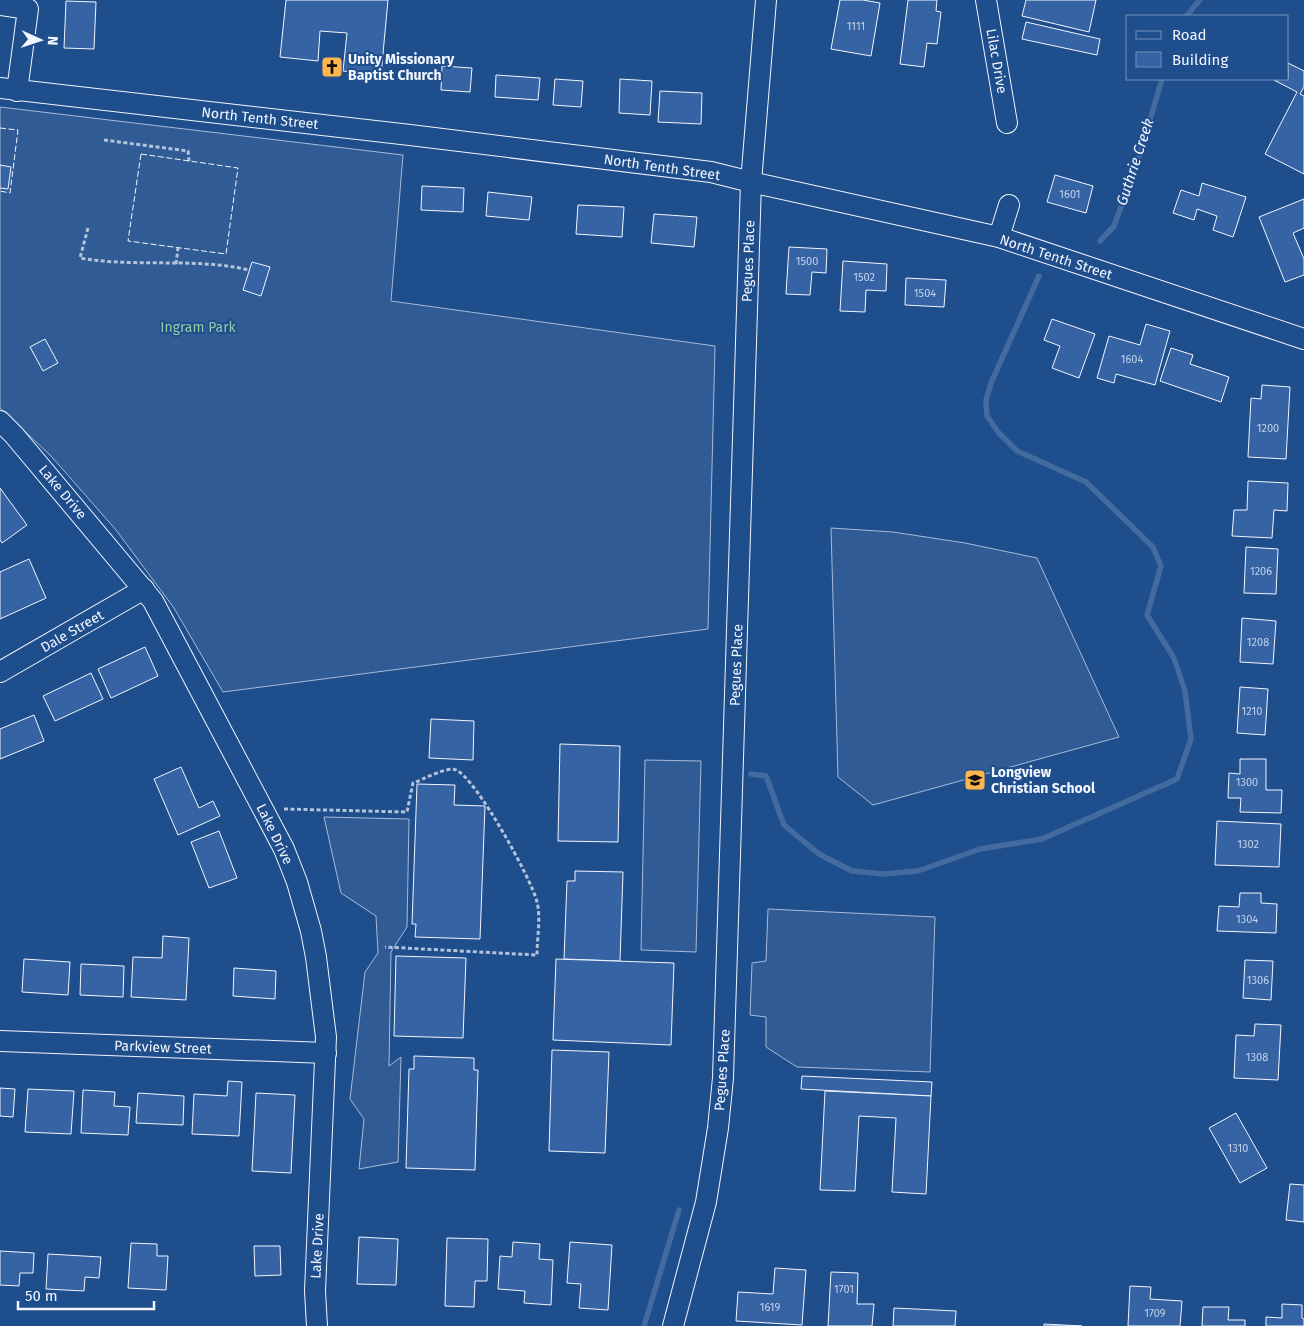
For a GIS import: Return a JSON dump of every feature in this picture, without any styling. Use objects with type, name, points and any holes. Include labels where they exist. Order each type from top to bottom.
[{"type":"street","name":"Pegues Place","points":[[673,1326],[706,1202],[718,1128],[724,1056],[751,182],[766,0]]},
{"type":"street","name":"Lilac Drive","points":[[986,0],[1007,123]]},
{"type":"street","points":[[0,5],[28,8],[8,90]]},
{"type":"street","name":"North Tenth Street","points":[[8,90],[420,136],[711,172],[1000,237],[1304,339]]},
{"type":"street","points":[[1000,237],[1009,205]]},
{"type":"street","name":"Lake Drive","points":[[0,421],[14,435],[144,589],[161,613],[291,865],[306,910],[316,957],[326,1027],[315,1291],[317,1326]]},
{"type":"street","name":"Dale Street","points":[[0,672],[144,589]]},
{"type":"street","name":"Parkview Street","points":[[0,1040],[326,1053]]},
{"type":"path","points":[[104,140],[188,151],[189,161]]},
{"type":"path","points":[[88,228],[80,258],[123,263],[221,265],[249,270]]},
{"type":"path","points":[[176,264],[178,248]]},
{"type":"path","points":[[283,809],[407,812],[413,783],[448,769],[456,770],[475,789],[494,816],[537,901],[537,955],[385,947]]},
{"type":"shaded area","name":"Ingram Park","points":[[0,107],[403,155],[391,301],[715,346],[708,629],[223,692],[174,608],[116,530],[51,456],[0,408]]},
{"type":"shaded area","points":[[831,528],[893,532],[965,543],[1037,558],[1119,737],[873,805],[838,777]]},
{"type":"shaded area","points":[[645,760],[701,761],[696,952],[641,950]]},
{"type":"shaded area","points":[[324,817],[409,819],[407,927],[391,952],[389,1066],[401,1057],[398,1162],[359,1169],[364,1119],[350,1099],[365,972],[378,953],[376,916],[341,893]]},
{"type":"shaded area","points":[[768,909],[935,917],[930,1072],[797,1067],[766,1047],[766,1017],[750,1015],[752,963],[766,961]]},
{"type":"building","points":[[286,0],[388,0],[381,75],[343,71],[347,33],[320,31],[318,61],[280,57]]},
{"type":"building","points":[[840,0],[863,0],[880,3],[871,56],[831,49]]},
{"type":"building","points":[[908,0],[937,0],[936,11],[941,12],[937,44],[927,43],[924,67],[900,64]]},
{"type":"building","points":[[1026,0],[1096,0],[1089,32],[1022,16]]},
{"type":"building","points":[[66,1],[96,2],[94,49],[64,48]]},
{"type":"building","points":[[1026,22],[1100,39],[1097,55],[1022,39]]},
{"type":"building","points":[[1289,64],[1304,71],[1304,87],[1300,94],[1304,96],[1304,174],[1265,154],[1297,92],[1274,80],[1289,80]]},
{"type":"building","points":[[442,66],[472,68],[470,92],[441,90]]},
{"type":"building","points":[[496,75],[540,78],[538,100],[495,97]]},
{"type":"building","points":[[555,79],[583,81],[581,107],[553,105]]},
{"type":"building","points":[[620,79],[652,81],[650,115],[619,113]]},
{"type":"building","points":[[660,91],[702,93],[701,124],[658,122]]},
{"type":"building","points":[[0,165],[11,167],[8,189],[0,188]]},
{"type":"building","points":[[1055,175],[1093,186],[1086,213],[1047,202]]},
{"type":"building","points":[[1202,183],[1246,197],[1233,237],[1213,230],[1217,216],[1197,209],[1194,220],[1173,213],[1181,190],[1199,196]]},
{"type":"building","points":[[422,186],[464,188],[463,212],[421,210]]},
{"type":"building","points":[[488,192],[532,197],[529,220],[486,216]]},
{"type":"building","points":[[1304,199],[1304,228],[1293,233],[1304,259],[1304,275],[1285,282],[1259,217]]},
{"type":"building","points":[[578,205],[624,207],[622,237],[576,234]]},
{"type":"building","points":[[654,214],[697,217],[694,247],[651,243]]},
{"type":"building","points":[[789,247],[827,249],[826,273],[812,272],[810,295],[786,294]]},
{"type":"building","points":[[843,261],[887,264],[886,291],[866,290],[865,312],[840,311]]},
{"type":"building","points":[[252,262],[270,267],[261,296],[243,290]]},
{"type":"building","points":[[906,278],[946,280],[944,307],[905,305]]},
{"type":"building","points":[[1052,319],[1095,334],[1079,378],[1052,368],[1060,346],[1044,340]]},
{"type":"building","points":[[1146,324],[1170,331],[1155,385],[1116,374],[1114,383],[1097,378],[1109,336],[1140,345]]},
{"type":"building","points":[[45,339],[58,363],[43,371],[30,347]]},
{"type":"building","points":[[1171,348],[1193,355],[1190,364],[1229,377],[1221,402],[1160,381]]},
{"type":"building","points":[[1262,385],[1290,387],[1286,459],[1248,457],[1251,398],[1261,399]]},
{"type":"building","points":[[1248,481],[1288,483],[1287,511],[1274,510],[1272,538],[1232,536],[1234,510],[1247,510]]},
{"type":"building","points":[[0,488],[27,525],[2,543],[0,540]]},
{"type":"building","points":[[1246,547],[1278,549],[1276,594],[1244,593]]},
{"type":"building","points":[[29,559],[46,598],[0,619],[0,572]]},
{"type":"building","points":[[1242,618],[1276,621],[1273,664],[1240,662]]},
{"type":"building","points":[[145,647],[158,676],[111,698],[98,669]]},
{"type":"building","points":[[91,673],[103,699],[55,721],[43,696]]},
{"type":"building","points":[[1240,687],[1268,689],[1265,735],[1237,733]]},
{"type":"building","points":[[34,715],[44,741],[0,759],[0,729]]},
{"type":"building","points":[[431,719],[474,721],[473,760],[429,758]]},
{"type":"building","points":[[560,744],[620,746],[618,842],[558,841]]},
{"type":"building","points":[[1240,759],[1266,759],[1266,790],[1282,790],[1281,813],[1240,812],[1241,798],[1228,798],[1229,773],[1240,774]]},
{"type":"building","points":[[181,767],[199,808],[213,801],[220,816],[178,835],[154,779]]},
{"type":"building","points":[[417,784],[455,785],[454,805],[485,806],[480,939],[415,937],[416,924],[412,924]]},
{"type":"building","points":[[1217,821],[1281,824],[1279,867],[1215,865]]},
{"type":"building","points":[[219,831],[237,878],[209,888],[191,842]]},
{"type":"building","points":[[575,871],[623,872],[620,961],[564,959],[567,881],[575,881]]},
{"type":"building","points":[[1240,893],[1261,893],[1261,903],[1277,904],[1276,933],[1217,931],[1219,906],[1239,907]]},
{"type":"building","points":[[163,936],[189,938],[186,1000],[131,997],[133,957],[162,958]]},
{"type":"building","points":[[396,956],[466,958],[463,1038],[394,1036]]},
{"type":"building","points":[[24,959],[70,962],[68,995],[22,992]]},
{"type":"building","points":[[556,959],[674,963],[671,1045],[553,1040]]},
{"type":"building","points":[[1245,960],[1273,961],[1271,1000],[1243,998]]},
{"type":"building","points":[[81,964],[124,966],[123,997],[80,995]]},
{"type":"building","points":[[234,968],[276,971],[275,999],[233,996]]},
{"type":"building","points":[[1255,1024],[1281,1025],[1278,1080],[1234,1078],[1236,1035],[1254,1036]]},
{"type":"building","points":[[552,1050],[609,1052],[605,1153],[549,1151]]},
{"type":"building","points":[[414,1056],[474,1058],[474,1070],[478,1070],[475,1170],[406,1168],[409,1069],[414,1069]]},
{"type":"building","points":[[802,1076],[932,1082],[931,1096],[801,1089]]},
{"type":"building","points":[[228,1081],[242,1082],[239,1136],[192,1134],[194,1094],[227,1096]]},
{"type":"building","points":[[0,1088],[15,1089],[13,1117],[0,1116]]},
{"type":"building","points":[[28,1089],[74,1091],[71,1134],[25,1132]]},
{"type":"building","points":[[83,1090],[115,1092],[114,1106],[130,1107],[128,1135],[81,1133]]},
{"type":"building","points":[[825,1091],[931,1096],[926,1194],[892,1192],[896,1118],[859,1116],[855,1191],[820,1190]]},
{"type":"building","points":[[138,1093],[184,1096],[183,1125],[136,1123]]},
{"type":"building","points":[[256,1093],[295,1095],[291,1173],[252,1171]]},
{"type":"building","points":[[1236,1113],[1267,1168],[1240,1183],[1209,1128]]},
{"type":"building","points":[[1290,1184],[1304,1185],[1304,1222],[1286,1220]]},
{"type":"building","points":[[359,1237],[398,1239],[396,1285],[357,1284]]},
{"type":"building","points":[[447,1238],[488,1239],[487,1281],[475,1281],[474,1307],[445,1306]]},
{"type":"building","points":[[513,1242],[540,1244],[539,1259],[553,1260],[551,1305],[524,1303],[525,1291],[498,1289],[500,1256],[512,1257]]},
{"type":"building","points":[[570,1242],[612,1245],[608,1310],[579,1308],[581,1284],[567,1283]]},
{"type":"building","points":[[131,1243],[157,1244],[157,1256],[168,1256],[166,1290],[128,1288]]},
{"type":"building","points":[[254,1246],[280,1246],[281,1275],[255,1276]]},
{"type":"building","points":[[0,1251],[34,1253],[33,1273],[20,1273],[19,1286],[0,1285]]},
{"type":"building","points":[[48,1254],[101,1257],[99,1278],[85,1277],[84,1291],[46,1289]]},
{"type":"building","points":[[775,1268],[806,1270],[802,1325],[736,1321],[738,1292],[773,1294]]},
{"type":"building","points":[[831,1272],[858,1273],[857,1304],[874,1304],[872,1326],[828,1326]]},
{"type":"building","points":[[1130,1286],[1151,1287],[1150,1299],[1182,1301],[1180,1326],[1128,1326]]},
{"type":"building","points":[[1282,1304],[1302,1305],[1304,1326],[1266,1326],[1266,1317],[1282,1318]]},
{"type":"building","points":[[1203,1307],[1229,1307],[1228,1320],[1245,1320],[1245,1326],[1202,1326]]},
{"type":"building","points":[[894,1308],[956,1311],[955,1326],[893,1326]]},
{"type":"building","points":[[1044,1324],[1082,1326],[1044,1326]]},
{"type":"waterway","name":"Guthrie Creek","points":[[1187,15],[1200,0]]},
{"type":"waterway","name":"Guthrie Creek","points":[[1100,241],[1114,226],[1136,167],[1162,80]]},
{"type":"waterway","points":[[751,774],[766,776],[784,825],[819,854],[852,871],[883,874],[918,871],[980,849],[1042,839],[1177,779],[1191,739],[1185,691],[1174,658],[1147,615],[1161,566],[1153,547],[1086,482],[1017,451],[998,432],[987,416],[986,400],[991,383],[1039,276]]},
{"type":"waterway","points":[[644,1326],[679,1210]]},
{"type":"fence","points":[[0,128],[18,130],[10,193],[0,191]]},
{"type":"fence","points":[[141,154],[238,168],[226,254],[128,241],[141,154]]},
{"type":"place","name":"Unity Missionary Baptist Church","points":[[332,67]]},
{"type":"place","name":"Longview Christian School","points":[[975,780]]}]
